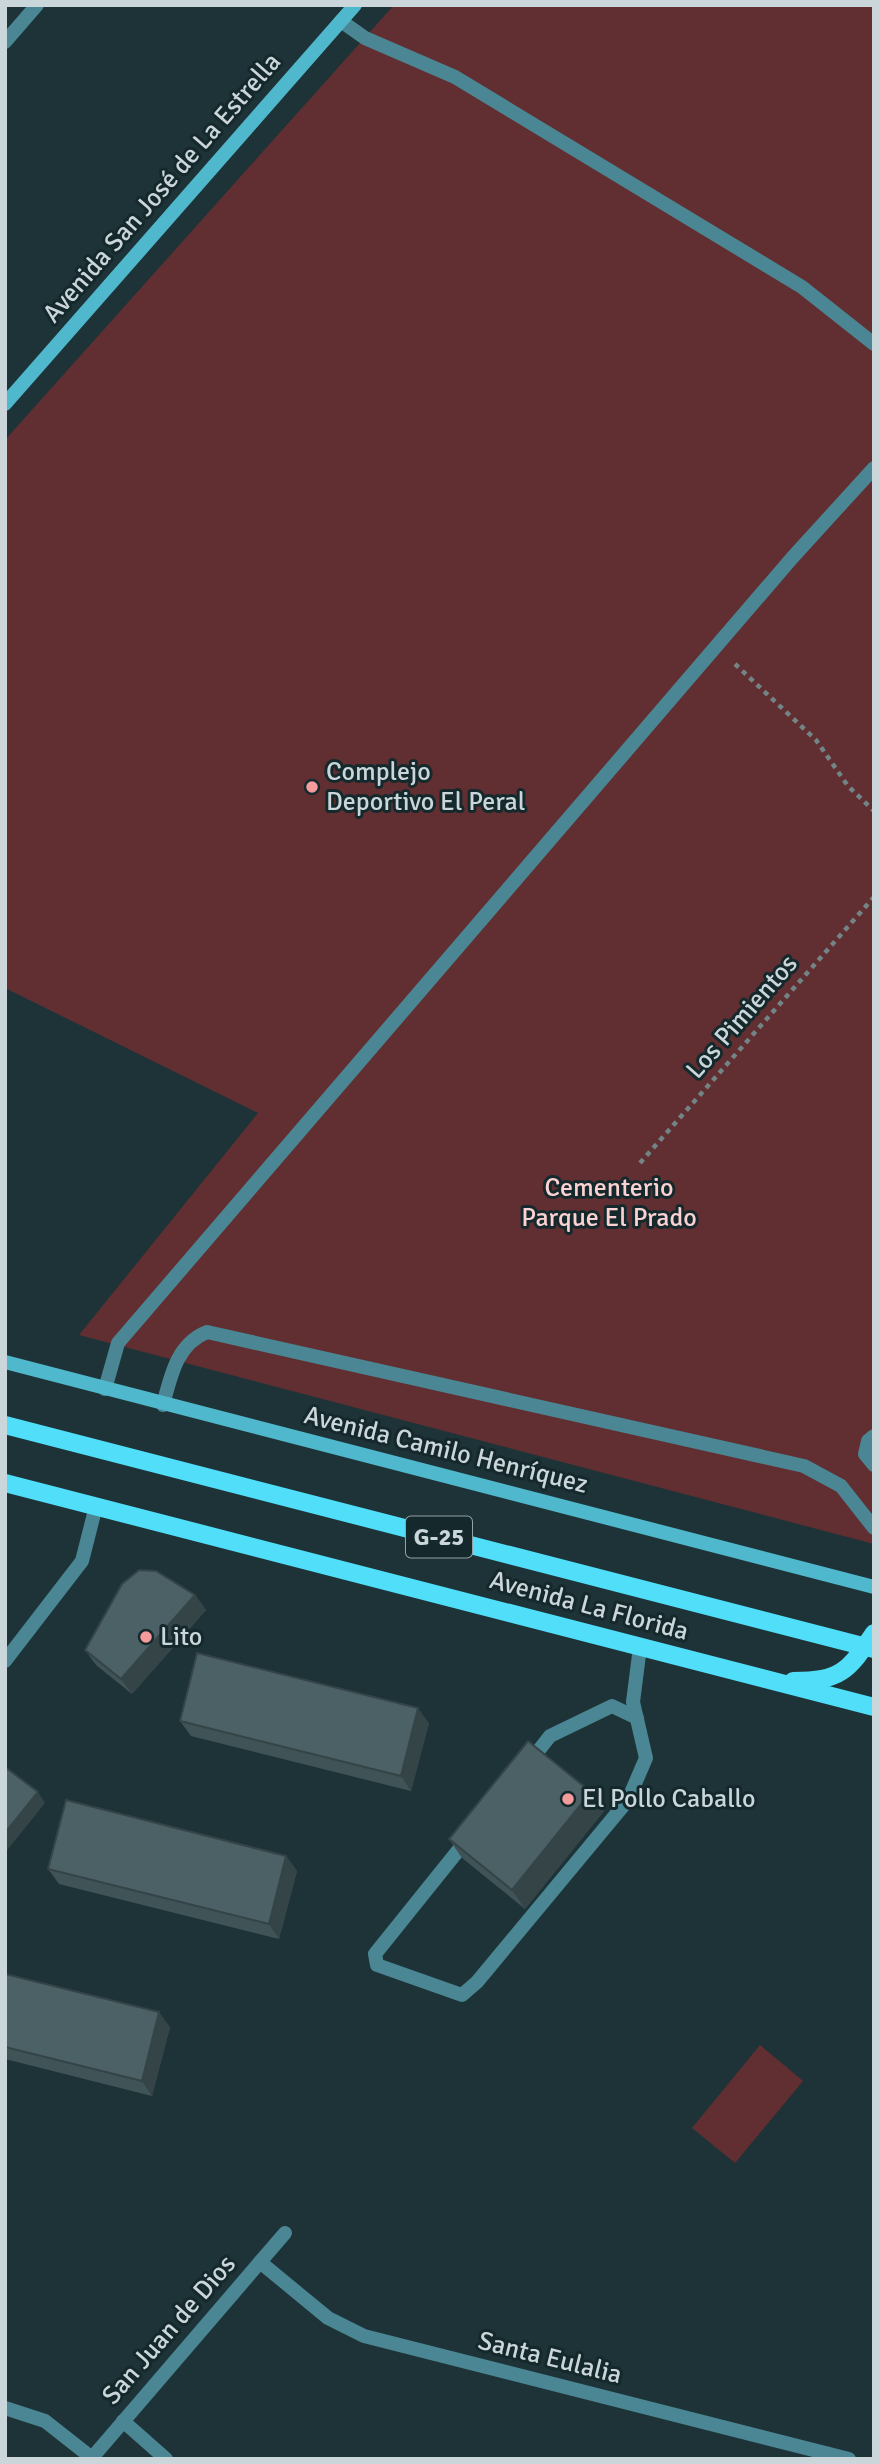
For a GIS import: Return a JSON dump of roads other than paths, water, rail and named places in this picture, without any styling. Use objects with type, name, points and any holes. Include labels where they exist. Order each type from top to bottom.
[{"type":"main road","name":"G-25","points":[[5,1424],[871,1643]]},
{"type":"main road","name":"Avenida La Florida","points":[[5,1483],[874,1707]]},
{"type":"main road","points":[[772,1681],[816,1680],[842,1672],[871,1643]]},
{"type":"street","points":[[5,42],[37,5]]},
{"type":"street","name":"Avenida San José de La Estrella","points":[[5,404],[355,5]]},
{"type":"street","points":[[341,21],[365,38],[455,77],[790,280],[874,344]]},
{"type":"street","points":[[105,1389],[118,1343],[783,569],[874,468]]},
{"type":"street","points":[[163,1405],[182,1349],[195,1336],[207,1332],[804,1466],[841,1486],[874,1528]]},
{"type":"street","name":"Avenida Camilo Henríquez","points":[[5,1362],[874,1587]]},
{"type":"street","points":[[874,1436],[868,1441],[865,1454],[874,1465]]},
{"type":"street","points":[[5,1661],[82,1561],[96,1506]]},
{"type":"street","points":[[480,1824],[375,1954],[377,1965],[461,1996],[477,1982],[628,1800],[646,1758],[633,1702],[640,1647]]},
{"type":"street","points":[[515,1780],[550,1736],[612,1706],[637,1718]]},
{"type":"street","name":"San Juan de Dios","points":[[92,2458],[285,2233]]},
{"type":"street","name":"Santa Eulalia","points":[[260,2262],[328,2318],[365,2336],[849,2459]]},
{"type":"street","points":[[5,2408],[45,2421],[92,2458]]},
{"type":"street","points":[[123,2421],[166,2459]]},
{"type":"place","name":"Complejo Deportivo El Peral","points":[[312,787]]},
{"type":"place","name":"Lito","points":[[146,1637]]},
{"type":"place","name":"El Pollo Caballo","points":[[568,1799]]},
{"type":"park label","name":"Cementerio Parque El Prado","points":[[609,1203]]}]
